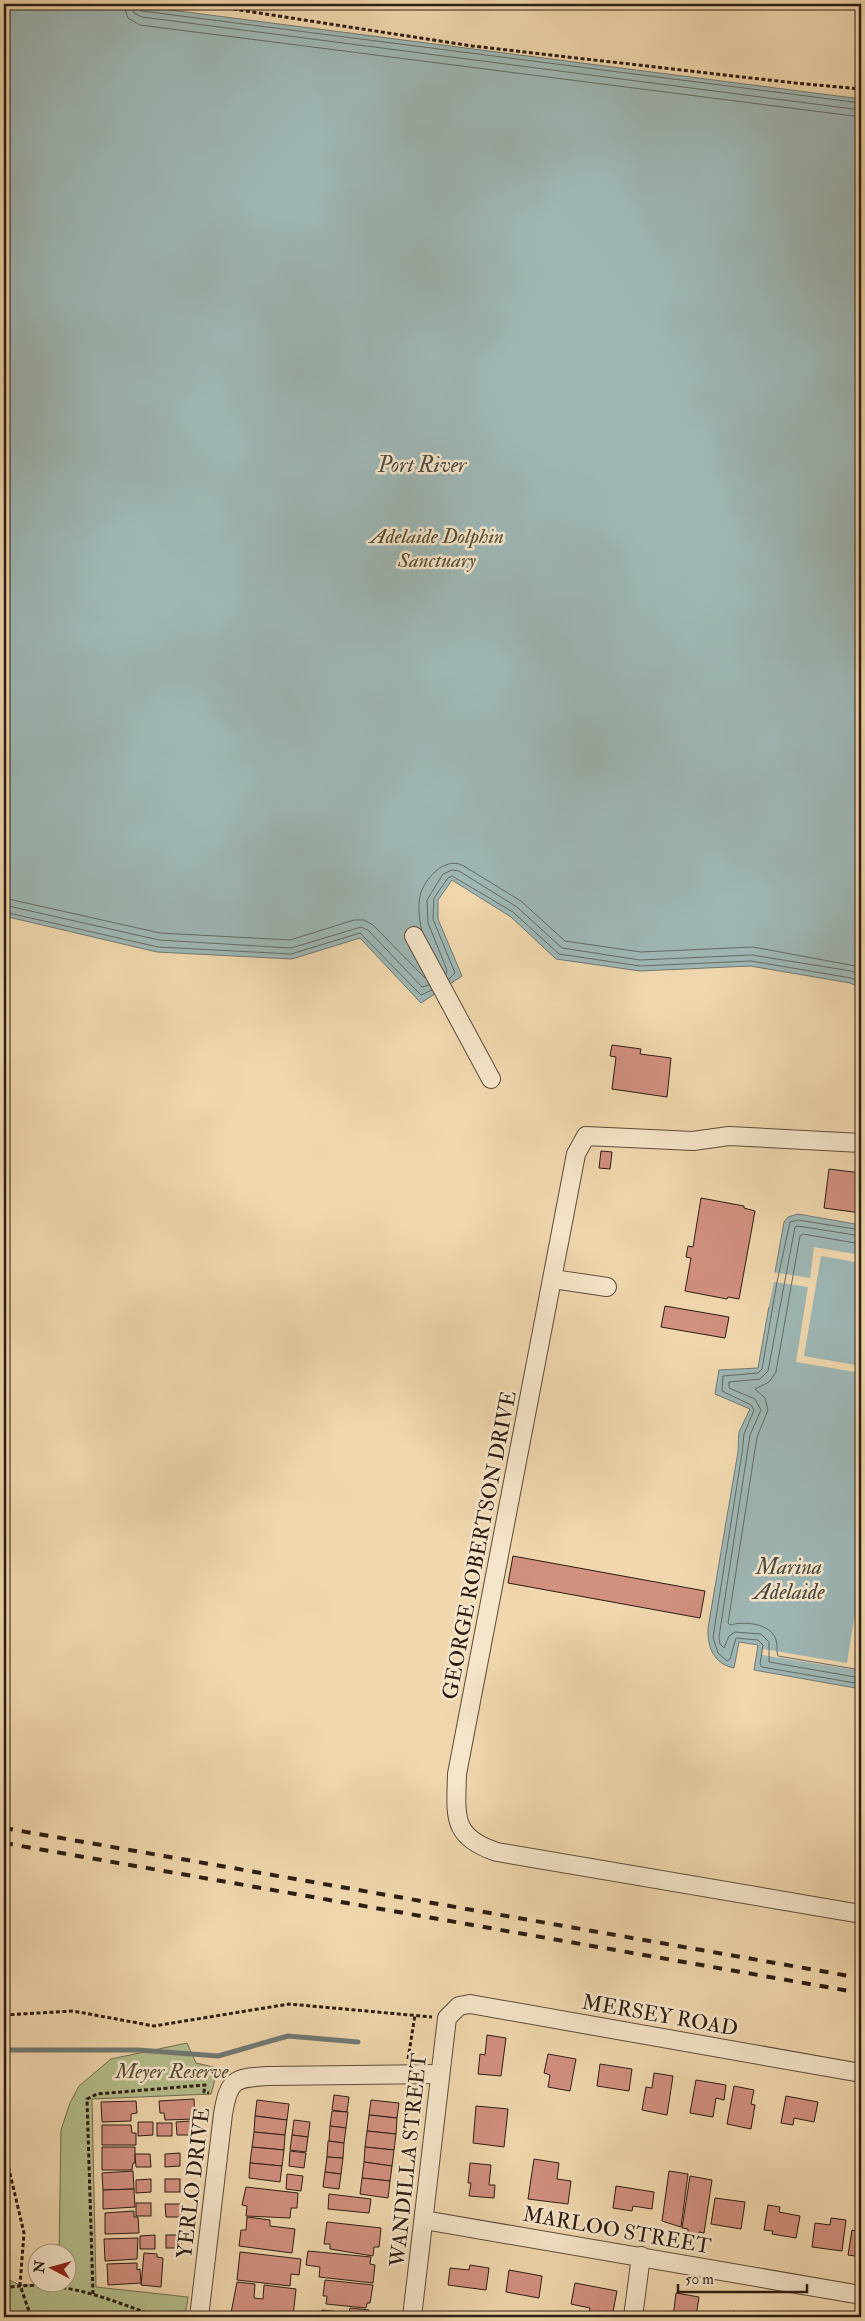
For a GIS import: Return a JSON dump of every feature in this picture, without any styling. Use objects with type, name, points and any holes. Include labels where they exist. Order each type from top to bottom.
[{"type":"street","points":[[414,936],[491,1078]]},
{"type":"street","name":"GEORGE ROBERTSON DRIVE","points":[[861,1144],[729,1136],[693,1141],[586,1136],[576,1154],[457,1774],[456,1809],[462,1830],[478,1846],[497,1852],[861,1914]]},
{"type":"street","points":[[553,1279],[607,1287]]},
{"type":"street","name":"MERSEY ROAD","points":[[450,2014],[459,2006],[470,2004],[861,2073]]},
{"type":"street","name":"WANDILLA STREET","points":[[412,2317],[439,2074],[450,2014]]},
{"type":"street","name":"YERLO DRIVE","points":[[200,2317],[223,2114],[226,2094],[234,2083],[244,2078],[268,2076],[439,2074]]},
{"type":"street","name":"MARLOO STREET","points":[[424,2220],[861,2295]]},
{"type":"street","points":[[633,2317],[641,2256]]},
{"type":"path","points":[[202,4],[472,46],[861,89]]},
{"type":"path","points":[[4,2014],[73,2011],[154,2026],[289,2004],[415,2015],[450,2014]]},
{"type":"path","points":[[408,2060],[415,2015]]},
{"type":"path","points":[[93,2294],[87,2099],[97,2094],[204,2085],[204,2092],[209,2093]]},
{"type":"path","points":[[4,2148],[24,2233],[20,2285],[31,2317]]},
{"type":"path","points":[[4,2288],[20,2285],[58,2286],[93,2294],[158,2317]]},
{"type":"green space","name":"Meyer Reserve","points":[[187,2043],[196,2063],[222,2069],[215,2079],[211,2094],[92,2099],[96,2287],[188,2297],[185,2317],[5,2317],[5,2278],[20,2285],[28,2285],[28,2294],[78,2294],[78,2244],[59,2244],[61,2130],[70,2103],[79,2086],[111,2059]]},
{"type":"water","name":"Port River","points":[[4,4],[124,4],[861,99],[861,988],[850,983],[750,966],[640,971],[556,959],[511,917],[452,880],[438,900],[438,919],[462,976],[421,1003],[360,938],[292,959],[157,952],[4,916]]},
{"type":"water","name":"Marina Adelaide","points":[[798,1214],[861,1225],[861,1689],[754,1670],[758,1645],[739,1642],[734,1668],[727,1666],[721,1663],[713,1654],[708,1635],[738,1452],[739,1432],[750,1409],[715,1394],[719,1370],[758,1368],[784,1222],[788,1217]]},
{"type":"pier","points":[[814,1247],[861,1255],[861,1263],[821,1256],[804,1356],[861,1366],[861,1373],[796,1362],[808,1287],[774,1282],[769,1307],[765,1307],[772,1272],[810,1278]]},
{"type":"pier","points":[[861,1576],[861,1618],[854,1659],[861,1660],[861,1675],[856,1670],[762,1655],[763,1649],[847,1663]]},
{"type":"building","points":[[612,1045],[641,1049],[640,1054],[671,1058],[667,1097],[612,1089],[616,1057],[610,1056]]},
{"type":"building","points":[[601,1151],[612,1152],[610,1169],[599,1168]]},
{"type":"building","points":[[829,1169],[861,1173],[861,1213],[824,1208]]},
{"type":"building","points":[[701,1198],[744,1206],[744,1208],[755,1211],[739,1299],[728,1297],[727,1299],[685,1291],[691,1258],[686,1257],[688,1246],[693,1247]]},
{"type":"building","points":[[665,1306],[729,1317],[725,1338],[661,1327]]},
{"type":"building","points":[[513,1556],[705,1591],[700,1618],[508,1583]]},
{"type":"building","points":[[487,2035],[506,2038],[501,2076],[478,2074],[480,2054],[485,2055]]},
{"type":"building","points":[[548,2054],[576,2059],[570,2091],[548,2087],[550,2075],[544,2073]]},
{"type":"building","points":[[600,2064],[632,2069],[629,2091],[597,2086]]},
{"type":"building","points":[[654,2073],[673,2076],[667,2115],[642,2110],[646,2087],[652,2088]]},
{"type":"building","points":[[696,2080],[726,2085],[724,2100],[716,2098],[713,2117],[690,2113]]},
{"type":"building","points":[[734,2086],[754,2090],[751,2104],[755,2105],[751,2129],[727,2124]]},
{"type":"building","points":[[334,2095],[349,2097],[347,2112],[332,2110]]},
{"type":"building","points":[[786,2096],[818,2102],[814,2122],[794,2118],[793,2125],[781,2123]]},
{"type":"building","points":[[194,2099],[195,2119],[165,2120],[164,2113],[160,2113],[159,2101]]},
{"type":"building","points":[[257,2100],[289,2104],[287,2120],[255,2116]]},
{"type":"building","points":[[371,2100],[399,2103],[397,2118],[369,2115]]},
{"type":"building","points":[[136,2101],[137,2113],[131,2114],[131,2121],[102,2122],[101,2102]]},
{"type":"building","points":[[476,2106],[508,2109],[504,2147],[473,2143]]},
{"type":"building","points":[[332,2111],[348,2112],[346,2128],[330,2126]]},
{"type":"building","points":[[369,2115],[397,2118],[396,2134],[367,2131]]},
{"type":"building","points":[[255,2116],[287,2120],[285,2135],[254,2132]]},
{"type":"building","points":[[294,2120],[310,2122],[308,2137],[292,2135]]},
{"type":"building","points":[[191,2121],[192,2135],[177,2135],[176,2122]]},
{"type":"building","points":[[138,2122],[153,2122],[153,2135],[138,2136]]},
{"type":"building","points":[[157,2123],[172,2123],[172,2136],[157,2136]]},
{"type":"building","points":[[102,2125],[131,2125],[132,2133],[136,2133],[136,2145],[102,2145]]},
{"type":"building","points":[[330,2126],[346,2128],[344,2143],[329,2141]]},
{"type":"building","points":[[367,2131],[396,2134],[394,2150],[365,2147]]},
{"type":"building","points":[[254,2132],[285,2135],[284,2150],[252,2147]]},
{"type":"building","points":[[292,2135],[308,2137],[306,2152],[290,2150]]},
{"type":"building","points":[[328,2141],[344,2143],[343,2158],[327,2157]]},
{"type":"building","points":[[102,2147],[135,2147],[135,2163],[133,2163],[132,2170],[102,2170]]},
{"type":"building","points":[[252,2147],[284,2150],[282,2166],[250,2163]]},
{"type":"building","points":[[365,2147],[394,2150],[392,2166],[364,2162]]},
{"type":"building","points":[[290,2151],[306,2153],[304,2168],[289,2166]]},
{"type":"building","points":[[180,2153],[180,2166],[165,2167],[165,2154]]},
{"type":"building","points":[[135,2154],[150,2154],[151,2167],[136,2167]]},
{"type":"building","points":[[327,2157],[343,2158],[341,2174],[325,2172]]},
{"type":"building","points":[[534,2159],[559,2163],[557,2179],[571,2181],[568,2204],[528,2199]]},
{"type":"building","points":[[364,2162],[392,2166],[390,2181],[362,2178]]},
{"type":"building","points":[[250,2163],[282,2166],[280,2182],[249,2178]]},
{"type":"building","points":[[470,2163],[491,2165],[489,2185],[495,2185],[494,2198],[469,2196],[471,2183],[468,2183]]},
{"type":"building","points":[[133,2171],[134,2189],[103,2190],[102,2173]]},
{"type":"building","points":[[669,2171],[688,2174],[681,2227],[662,2221]]},
{"type":"building","points":[[325,2172],[341,2174],[339,2189],[323,2187]]},
{"type":"building","points":[[287,2174],[303,2176],[301,2191],[286,2189]]},
{"type":"building","points":[[690,2176],[712,2180],[704,2233],[699,2232],[699,2235],[688,2233],[688,2229],[682,2228]]},
{"type":"building","points":[[362,2178],[390,2181],[388,2198],[360,2194]]},
{"type":"building","points":[[151,2179],[151,2192],[136,2193],[136,2180]]},
{"type":"building","points":[[165,2179],[180,2179],[180,2192],[165,2192]]},
{"type":"building","points":[[616,2186],[654,2192],[652,2209],[633,2206],[632,2211],[613,2208]]},
{"type":"building","points":[[246,2187],[298,2193],[297,2208],[291,2208],[290,2218],[246,2216],[247,2206],[242,2205]]},
{"type":"building","points":[[134,2189],[135,2207],[103,2209],[103,2190]]},
{"type":"building","points":[[329,2194],[371,2199],[369,2213],[328,2209]]},
{"type":"building","points":[[715,2198],[745,2202],[741,2229],[711,2224]]},
{"type":"building","points":[[136,2203],[151,2203],[151,2216],[136,2216]]},
{"type":"building","points":[[165,2204],[181,2204],[181,2217],[166,2217]]},
{"type":"building","points":[[768,2205],[780,2207],[779,2212],[800,2216],[796,2238],[772,2234],[773,2231],[764,2230]]},
{"type":"building","points":[[134,2211],[134,2217],[138,2217],[139,2233],[105,2234],[105,2213]]},
{"type":"building","points":[[247,2217],[270,2220],[270,2226],[295,2229],[292,2253],[239,2246],[241,2230],[246,2230]]},
{"type":"building","points":[[831,2218],[846,2220],[842,2251],[812,2247],[815,2223],[830,2225]]},
{"type":"building","points":[[327,2222],[381,2228],[379,2247],[374,2247],[373,2256],[330,2249],[330,2244],[324,2244]]},
{"type":"building","points":[[852,2230],[861,2232],[861,2257],[848,2255]]},
{"type":"building","points":[[155,2235],[155,2249],[140,2249],[140,2236]]},
{"type":"building","points":[[166,2235],[181,2235],[181,2248],[166,2248]]},
{"type":"building","points":[[138,2238],[137,2259],[105,2261],[104,2239]]},
{"type":"building","points":[[308,2251],[371,2257],[370,2264],[375,2265],[373,2283],[319,2277],[320,2267],[306,2265]]},
{"type":"building","points":[[240,2252],[301,2259],[299,2275],[291,2274],[290,2286],[237,2280]]},
{"type":"building","points":[[144,2253],[157,2254],[157,2257],[163,2258],[161,2287],[141,2285]]},
{"type":"building","points":[[137,2263],[137,2270],[140,2269],[141,2283],[108,2285],[107,2264]]},
{"type":"building","points":[[470,2265],[489,2268],[486,2290],[448,2285],[450,2268],[469,2270]]},
{"type":"building","points":[[509,2270],[542,2276],[539,2298],[506,2292]]},
{"type":"building","points":[[325,2280],[373,2285],[370,2303],[367,2303],[366,2308],[326,2304],[327,2296],[323,2296]]},
{"type":"building","points":[[237,2282],[255,2284],[254,2298],[263,2299],[264,2285],[296,2289],[293,2317],[231,2313]]},
{"type":"building","points":[[575,2283],[617,2291],[612,2317],[596,2317],[597,2315],[589,2314],[590,2308],[571,2304]]},
{"type":"building","points":[[676,2293],[699,2297],[696,2317],[673,2317]]},
{"type":"building","points":[[350,2308],[369,2310],[368,2317],[321,2317],[322,2310],[349,2313]]},
{"type":"building","points":[[733,2311],[764,2317],[732,2317]]},
{"type":"waterway","points":[[4,2050],[138,2050],[218,2056],[288,2036],[358,2042]]},
{"type":"railway","points":[[4,1828],[861,1978]]},
{"type":"railway","points":[[4,1843],[861,1993]]},
{"type":"park label","name":"Adelaide Dolphin Sanctuary","points":[[437,548]]}]
